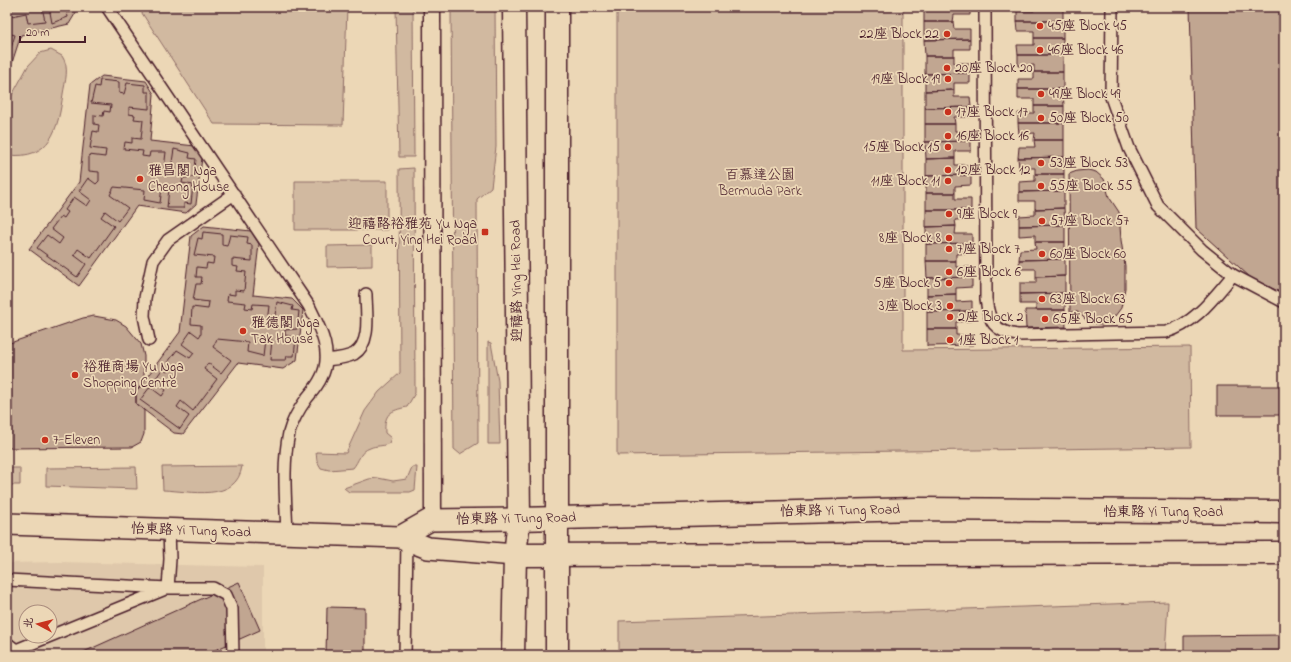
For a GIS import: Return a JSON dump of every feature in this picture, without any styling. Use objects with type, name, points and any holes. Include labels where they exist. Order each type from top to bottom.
[{"type":"main road","name":"迎禧路 Ying Hei Road","points":[[513,655],[515,555],[519,519],[514,7]]},
{"type":"main road","points":[[557,7],[557,655]]},
{"type":"main road","name":"怡東路 Yi Tung Road","points":[[519,519],[916,509],[1284,512]]},
{"type":"main road","name":"怡東路 Yi Tung Road","points":[[515,555],[1284,553]]},
{"type":"street","points":[[432,7],[434,520]]},
{"type":"street","name":"怡東路 Yi Tung Road","points":[[403,539],[430,520],[519,519]]},
{"type":"street","name":"怡東路 Yi Tung Road","points":[[7,524],[403,539],[428,548],[515,555]]},
{"type":"lane","points":[[107,7],[309,306],[323,335],[326,360],[321,380],[302,405],[289,433],[286,474],[287,534]]},
{"type":"lane","points":[[985,7],[986,299],[989,319],[994,325],[1008,334],[1017,335],[1166,332],[1184,326],[1199,313],[1234,276]]},
{"type":"lane","points":[[1112,7],[1110,97],[1129,148],[1158,206],[1202,250],[1234,276],[1284,302]]},
{"type":"lane","points":[[149,340],[144,310],[149,274],[153,261],[168,240],[234,194]]},
{"type":"lane","points":[[326,360],[349,356],[359,350],[363,344],[366,330],[366,294]]},
{"type":"lane","points":[[168,588],[170,559],[169,531]]},
{"type":"lane","points":[[403,539],[405,655]]},
{"type":"lane","points":[[7,580],[168,588],[213,588],[226,595],[232,609],[233,655]]},
{"type":"lane","points":[[7,643],[16,650],[168,588]]},
{"type":"shaded area","points":[[59,562],[263,567],[263,655],[7,655],[7,563]]},
{"type":"green space","points":[[138,7],[347,7],[343,125],[214,124]]},
{"type":"green space","points":[[396,7],[413,7],[414,157],[399,157]]},
{"type":"green space","points":[[451,7],[495,7],[496,147],[491,187],[477,199],[478,443],[460,454],[454,449]]},
{"type":"green space","name":"百慕達公園 Bermuda Park","points":[[617,7],[903,7],[903,350],[1190,347],[1191,447],[617,455]]},
{"type":"green space","points":[[51,50],[62,56],[66,65],[66,79],[55,130],[50,140],[43,147],[34,152],[23,155],[8,155],[7,107],[11,97],[28,66],[40,53]]},
{"type":"green space","points":[[414,168],[415,393],[407,407],[392,412],[387,417],[385,433],[391,438],[389,443],[372,447],[364,451],[353,468],[329,470],[321,468],[317,461],[316,452],[346,453],[365,411],[379,392],[400,373],[399,169]]},
{"type":"green space","points":[[295,181],[387,181],[387,230],[295,230]]},
{"type":"green space","points":[[372,245],[372,266],[327,267],[327,246]]},
{"type":"green space","points":[[488,342],[491,343],[498,381],[500,444],[488,444]]},
{"type":"green space","points":[[242,466],[238,478],[231,486],[222,490],[199,493],[163,490],[162,467]]},
{"type":"green space","points":[[136,467],[137,489],[46,486],[46,468]]},
{"type":"green space","points":[[412,467],[417,467],[415,490],[410,492],[349,492],[344,488],[369,479],[378,478],[393,481],[407,479]]},
{"type":"green space","points":[[7,468],[20,468],[20,485],[7,485]]},
{"type":"green space","points":[[1168,602],[1165,655],[619,655],[619,621]]},
{"type":"building","points":[[7,7],[42,7],[45,21],[28,23],[26,13],[7,17]]},
{"type":"building","points":[[7,7],[78,7],[78,9],[69,24],[21,35],[7,78]]},
{"type":"building","points":[[49,7],[73,7],[74,11],[67,13],[68,17],[52,23]]},
{"type":"building","points":[[924,7],[970,7],[970,15],[954,15],[953,22],[924,22]]},
{"type":"building","points":[[1033,7],[1063,7],[1063,21],[1017,21],[1017,11],[1034,11]]},
{"type":"building","points":[[1190,7],[1284,7],[1284,294],[1251,278],[1196,228]]},
{"type":"building","name":"45座 Block 45","points":[[1017,21],[1063,21],[1063,38],[1034,38],[1034,31],[1018,31]]},
{"type":"building","name":"22座 Block 22","points":[[924,22],[953,22],[954,29],[970,29],[970,39],[924,40]]},
{"type":"building","points":[[7,33],[15,35],[10,51],[7,50]]},
{"type":"building","name":"46座 Block 46","points":[[1034,38],[1063,38],[1063,55],[1018,55],[1017,45],[1034,45]]},
{"type":"building","points":[[970,39],[970,49],[954,49],[954,56],[925,56],[924,40]]},
{"type":"building","points":[[1018,55],[1063,55],[1063,72],[1034,72],[1034,65],[1018,66]]},
{"type":"building","name":"20座 Block 20","points":[[925,56],[954,56],[954,63],[970,63],[970,73],[925,74]]},
{"type":"building","points":[[1034,72],[1063,72],[1063,89],[1018,89],[1018,79],[1034,79]]},
{"type":"building","name":"19座 Block 19","points":[[970,73],[970,83],[954,83],[954,90],[925,91],[925,74]]},
{"type":"building","name":"雅昌閣 Nga Cheong House","points":[[102,76],[146,81],[154,94],[150,141],[195,146],[202,158],[196,204],[186,213],[137,206],[79,286],[29,249],[79,182],[90,85]]},
{"type":"building","name":"雅昌閣 Nga Cheong House","points":[[100,80],[119,82],[119,93],[124,94],[127,83],[145,85],[145,92],[149,92],[149,109],[129,107],[129,114],[135,115],[134,119],[143,120],[141,139],[132,138],[132,143],[125,142],[124,149],[143,151],[142,156],[149,157],[150,152],[166,152],[164,169],[171,169],[174,149],[190,153],[189,158],[196,159],[194,177],[183,178],[182,183],[193,185],[191,204],[184,203],[184,208],[167,208],[169,188],[162,187],[160,203],[144,200],[145,190],[114,187],[110,195],[128,208],[118,221],[105,211],[101,217],[114,226],[91,258],[78,249],[74,255],[86,264],[77,277],[37,248],[47,235],[59,244],[63,238],[51,229],[61,216],[64,218],[68,212],[65,210],[74,197],[87,206],[91,200],[79,191],[88,178],[96,184],[99,181],[99,172],[89,171],[89,155],[105,157],[106,150],[90,148],[93,131],[98,132],[99,125],[94,124],[94,115],[103,116],[104,111],[110,112],[111,105],[91,103],[95,86],[99,87]]},
{"type":"building","name":"49座 Block 49","points":[[1018,89],[1063,89],[1064,106],[1034,106],[1034,99],[1018,99]]},
{"type":"building","points":[[954,90],[954,97],[970,97],[971,107],[925,108],[925,91]]},
{"type":"building","name":"50座 Block 50","points":[[1034,106],[1064,106],[1064,123],[1018,123],[1018,113],[1034,113]]},
{"type":"building","name":"17座 Block 17","points":[[971,107],[970,117],[954,117],[955,124],[925,124],[925,108]]},
{"type":"building","points":[[1018,123],[1064,123],[1064,140],[1034,140],[1035,133],[1019,134]]},
{"type":"building","name":"16座 Block 16","points":[[925,124],[955,124],[955,131],[971,131],[971,141],[925,142]]},
{"type":"building","points":[[1034,140],[1064,140],[1064,157],[1018,158],[1019,147],[1035,147]]},
{"type":"building","name":"15座 Block 15","points":[[971,141],[971,151],[955,151],[955,158],[926,159],[925,142]]},
{"type":"building","name":"53座 Block 53","points":[[1064,157],[1064,174],[1035,174],[1035,168],[1019,168],[1018,158]]},
{"type":"building","name":"12座 Block 12","points":[[955,158],[955,165],[971,165],[971,175],[926,176],[926,159]]},
{"type":"building","points":[[1088,170],[1096,172],[1104,179],[1109,197],[1119,212],[1125,266],[1125,288],[1121,308],[1115,316],[1101,325],[1088,322],[1078,312],[1070,312],[1069,174],[1077,171]]},
{"type":"building","name":"55座 Block 55","points":[[1035,174],[1064,174],[1064,191],[1019,192],[1019,182],[1035,181]]},
{"type":"building","name":"11座 Block 11","points":[[971,175],[971,185],[955,186],[955,193],[926,193],[926,176]]},
{"type":"building","points":[[1064,191],[1064,208],[1035,209],[1035,201],[1019,201],[1019,192]]},
{"type":"building","points":[[926,193],[955,193],[955,199],[971,199],[971,210],[926,210]]},
{"type":"building","name":"57座 Block 57","points":[[1064,208],[1065,225],[1019,226],[1019,216],[1035,215],[1035,209]]},
{"type":"building","name":"9座 Block 9","points":[[926,210],[971,210],[971,219],[955,220],[956,226],[926,227]]},
{"type":"building","points":[[1065,225],[1065,242],[1035,242],[1035,235],[1019,236],[1019,226]]},
{"type":"building","name":"雅德閣 Nga Tak House","points":[[204,226],[251,231],[259,244],[253,295],[292,299],[303,310],[297,360],[283,369],[238,363],[183,434],[174,433],[136,404],[136,392],[180,332],[191,236]]},
{"type":"building","name":"8座 Block 8","points":[[956,226],[955,234],[972,234],[972,243],[926,244],[926,227]]},
{"type":"building","name":"雅德閣 Nga Tak House","points":[[203,232],[222,234],[222,245],[227,246],[230,235],[248,237],[247,244],[252,245],[252,261],[232,259],[232,266],[238,267],[237,271],[246,272],[244,291],[235,290],[235,295],[228,294],[227,301],[246,303],[245,308],[252,309],[253,304],[269,305],[267,321],[274,322],[277,302],[293,306],[292,310],[299,311],[297,329],[285,330],[285,335],[296,338],[294,356],[287,356],[286,360],[270,360],[272,340],[265,339],[263,356],[247,352],[248,342],[217,339],[213,347],[231,360],[221,373],[208,363],[204,369],[217,379],[193,411],[181,401],[177,407],[189,416],[180,429],[140,400],[150,387],[162,396],[166,390],[154,381],[163,368],[167,371],[171,365],[168,362],[177,350],[190,358],[194,353],[182,344],[191,331],[199,337],[201,334],[201,325],[191,324],[192,307],[208,309],[209,302],[193,300],[196,284],[201,284],[202,277],[196,277],[197,267],[206,268],[207,263],[213,264],[214,257],[194,255],[198,238],[202,239]]},
{"type":"building","name":"60座 Block 60","points":[[1035,242],[1065,242],[1065,259],[1019,260],[1020,250],[1036,249]]},
{"type":"building","name":"7座 Block 7","points":[[972,243],[972,253],[956,254],[956,261],[926,261],[926,244]]},
{"type":"building","points":[[1065,259],[1065,276],[1036,277],[1036,269],[1020,269],[1019,260]]},
{"type":"building","name":"6座 Block 6","points":[[926,261],[956,261],[956,267],[972,267],[972,277],[927,278]]},
{"type":"building","points":[[1065,276],[1065,293],[1020,294],[1020,283],[1036,283],[1036,277]]},
{"type":"building","name":"5座 Block 5","points":[[972,277],[972,287],[956,288],[956,294],[927,295],[927,278]]},
{"type":"building","name":"63座 Block 63","points":[[1065,293],[1065,310],[1036,310],[1036,304],[1020,304],[1020,294]]},
{"type":"building","name":"3座 Block 3","points":[[956,294],[956,302],[972,301],[972,311],[927,312],[927,295]]},
{"type":"building","name":"65座 Block 65","points":[[1025,310],[1065,310],[1066,327],[1026,328]]},
{"type":"building","name":"2座 Block 2","points":[[972,311],[972,321],[956,322],[956,329],[927,329],[927,312]]},
{"type":"building","name":"裕雅商場 Yu Nga Shopping Centre","points":[[94,316],[116,320],[126,326],[141,344],[144,356],[144,383],[136,392],[136,404],[144,410],[144,434],[141,442],[132,447],[7,448],[7,344],[83,318]]},
{"type":"building","name":"1座 Block 1","points":[[927,329],[956,329],[956,335],[972,335],[973,345],[927,346]]},
{"type":"building","points":[[1217,386],[1284,386],[1284,415],[1217,415]]},
{"type":"building","points":[[239,582],[260,630],[204,655],[77,655]]},
{"type":"building","points":[[327,607],[365,608],[365,655],[326,655]]},
{"type":"building","points":[[1284,635],[1284,655],[1184,655],[1184,636]]},
{"type":"place","name":"45座 Block 45","points":[[1040,26]]},
{"type":"place","name":"22座 Block 22","points":[[947,34]]},
{"type":"place","name":"46座 Block 46","points":[[1040,50]]},
{"type":"place","name":"20座 Block 20","points":[[947,68]]},
{"type":"place","name":"19座 Block 19","points":[[948,79]]},
{"type":"place","name":"49座 Block 49","points":[[1041,94]]},
{"type":"place","name":"17座 Block 17","points":[[948,112]]},
{"type":"place","name":"50座 Block 50","points":[[1041,118]]},
{"type":"place","name":"16座 Block 16","points":[[948,136]]},
{"type":"place","name":"15座 Block 15","points":[[948,147]]},
{"type":"place","name":"53座 Block 53","points":[[1041,163]]},
{"type":"place","name":"12座 Block 12","points":[[948,170]]},
{"type":"place","name":"雅昌閣 Nga Cheong House","points":[[140,179]]},
{"type":"place","name":"11座 Block 11","points":[[948,181]]},
{"type":"place","name":"55座 Block 55","points":[[1041,186]]},
{"type":"place","name":"9座 Block 9","points":[[949,214]]},
{"type":"place","name":"57座 Block 57","points":[[1042,221]]},
{"type":"place","name":"迎禧路裕雅苑 Yu Nga Court, Ying Hei Road","points":[[485,232]]},
{"type":"place","name":"8座 Block 8","points":[[949,238]]},
{"type":"place","name":"7座 Block 7","points":[[949,249]]},
{"type":"place","name":"60座 Block 60","points":[[1042,254]]},
{"type":"place","name":"6座 Block 6","points":[[949,272]]},
{"type":"place","name":"5座 Block 5","points":[[949,283]]},
{"type":"place","name":"63座 Block 63","points":[[1042,299]]},
{"type":"place","name":"3座 Block 3","points":[[950,306]]},
{"type":"place","name":"2座 Block 2","points":[[950,317]]},
{"type":"place","name":"65座 Block 65","points":[[1045,319]]},
{"type":"place","name":"雅德閣 Nga Tak House","points":[[243,331]]},
{"type":"place","name":"1座 Block 1","points":[[950,340]]},
{"type":"place","name":"裕雅商場 Yu Nga Shopping Centre","points":[[75,375]]},
{"type":"place","name":"7-Eleven","points":[[45,440]]}]
